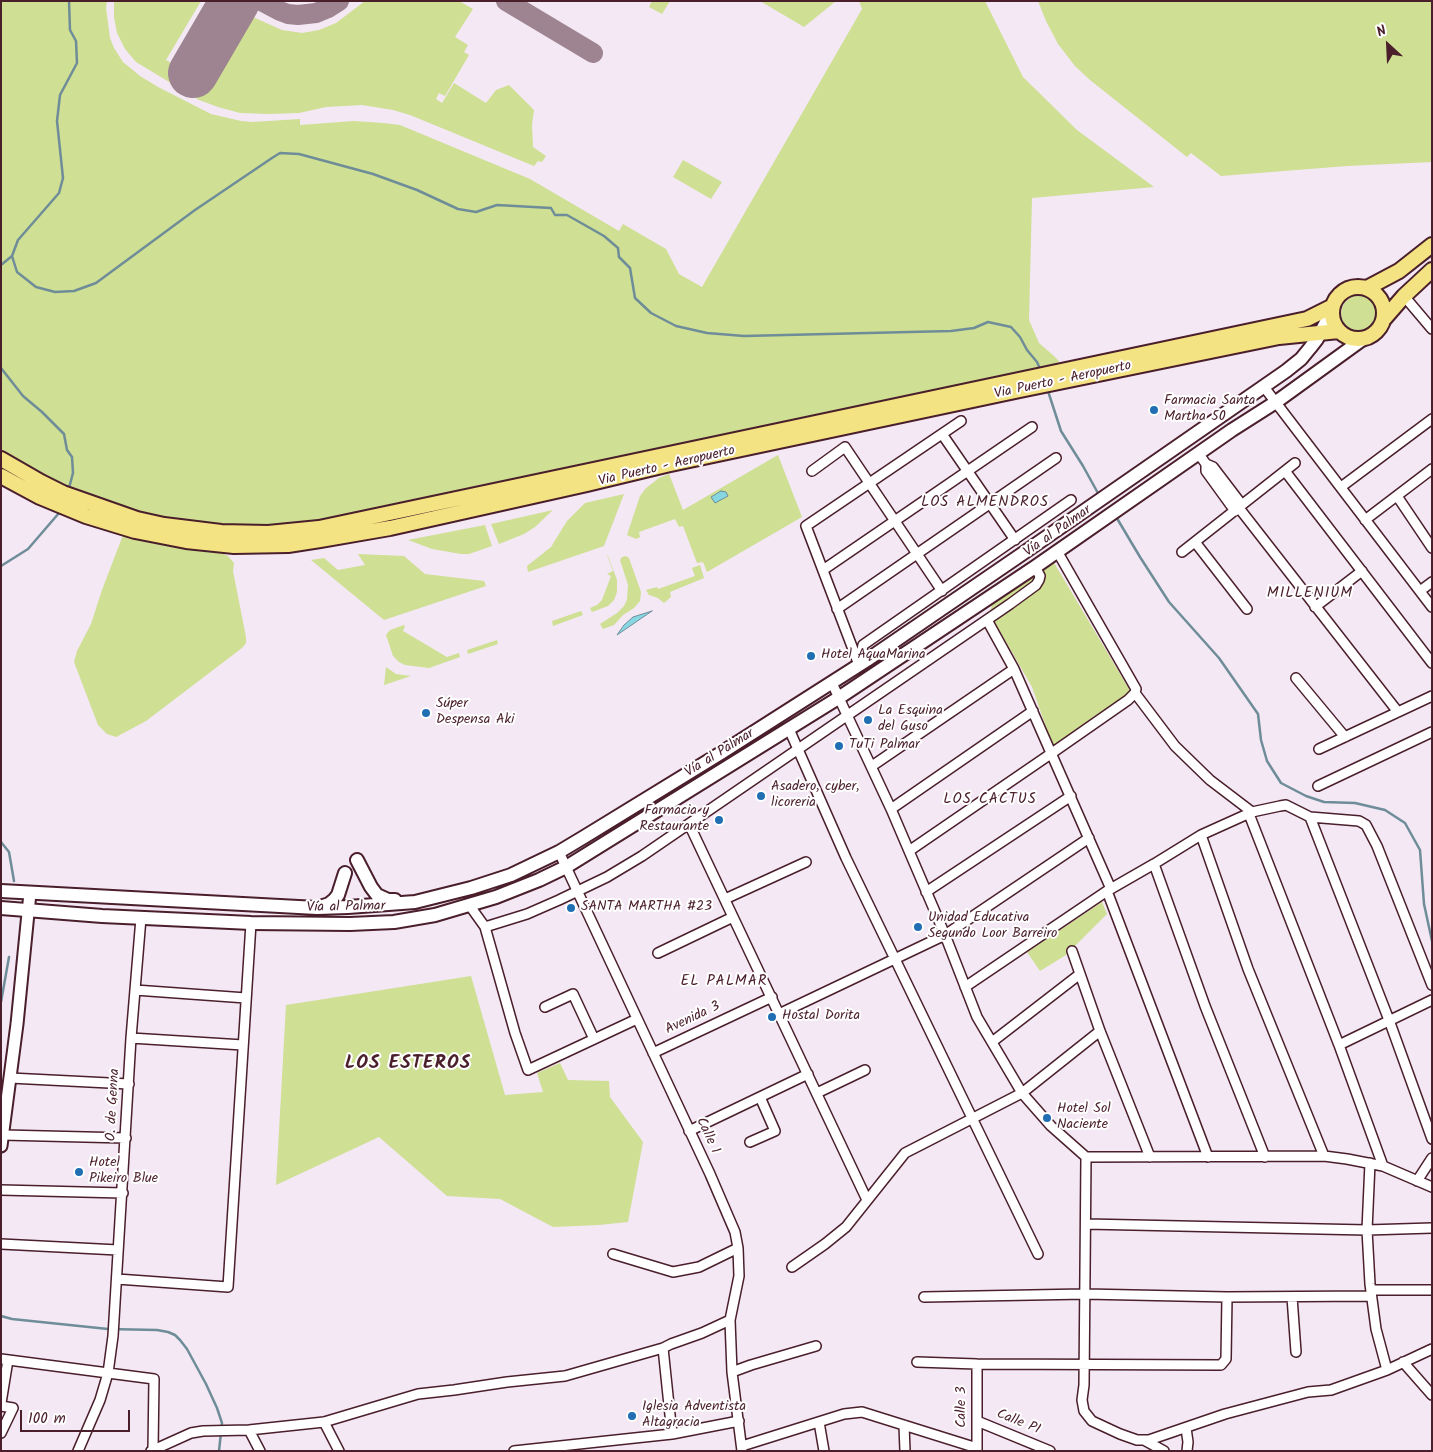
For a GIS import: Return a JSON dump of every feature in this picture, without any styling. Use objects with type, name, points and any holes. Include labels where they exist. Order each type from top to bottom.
[{"type":"main road","points":[[1367,288],[1399,272],[1432,245]]},
{"type":"main road","points":[[1384,319],[1385,311],[1383,304],[1379,297],[1367,288],[1355,287],[1343,292],[1338,296],[1332,309],[1335,326],[1339,331],[1350,338],[1363,339],[1379,330],[1384,319],[1404,296],[1432,270]]},
{"type":"main road","name":"Vía al Palmar","points":[[1,891],[317,908],[415,902],[511,875],[559,852],[832,683],[1115,490],[1264,387],[1301,359],[1320,333],[1332,309]]},
{"type":"main road","name":"Via Puerto - Aeropuerto","points":[[1,459],[64,493],[137,519],[164,525],[221,532],[268,533],[293,531],[369,519],[1066,375],[1307,319],[1332,309]]},
{"type":"main road","name":"Via Puerto - Aeropuerto","points":[[1066,375],[1279,337],[1339,331]]},
{"type":"main road","name":"Vía al Palmar","points":[[1,908],[141,918],[251,923],[350,924],[394,922],[435,915],[470,906],[539,880],[566,867],[840,697],[1128,503],[1202,459],[1363,339]]},
{"type":"main road","name":"Via Puerto - Aeropuerto","points":[[1,476],[77,512],[136,531],[186,541],[234,546],[288,544],[390,528],[1018,385]]},
{"type":"main road","points":[[357,860],[377,895],[388,900],[415,902]]},
{"type":"main road","points":[[317,908],[334,900],[345,873]]},
{"type":"street","points":[[1404,296],[1432,329]]},
{"type":"street","points":[[1264,387],[1432,606]]},
{"type":"street","points":[[1341,487],[1432,419]]},
{"type":"street","points":[[863,662],[838,609],[806,526],[961,421]]},
{"type":"street","points":[[823,570],[1032,427]]},
{"type":"street","points":[[942,434],[1015,540]]},
{"type":"street","points":[[812,470],[845,447],[942,590]]},
{"type":"street","points":[[838,609],[1056,458]]},
{"type":"street","points":[[1202,459],[1213,467],[1239,508],[1398,712]]},
{"type":"street","points":[[1182,552],[1295,464]]},
{"type":"street","points":[[1365,520],[1432,469]]},
{"type":"street","points":[[1285,471],[1432,663]]},
{"type":"street","points":[[1396,496],[1432,548]]},
{"type":"street","points":[[863,662],[862,645],[1071,500]]},
{"type":"street","points":[[1195,542],[1247,609]]},
{"type":"street","points":[[1058,551],[1134,685],[1135,693],[1175,746],[1210,780],[1251,813],[1383,1166]]},
{"type":"street","points":[[484,927],[527,914],[607,877],[689,824],[1036,585],[1040,576],[1035,567]]},
{"type":"street","points":[[1315,607],[1362,571]]},
{"type":"street","points":[[1420,591],[1432,582]]},
{"type":"street","points":[[987,620],[1014,670],[1089,838],[1208,1157]]},
{"type":"street","points":[[872,766],[1014,670]]},
{"type":"street","points":[[1296,678],[1345,737]]},
{"type":"street","points":[[832,683],[891,809],[945,935],[977,1017],[1022,1093],[1051,1126],[1086,1157],[1324,1156],[1383,1166],[1432,1188]]},
{"type":"street","points":[[908,851],[1052,754],[1135,693]]},
{"type":"street","points":[[1319,749],[1432,696]]},
{"type":"street","points":[[891,809],[1033,711]]},
{"type":"street","points":[[789,729],[846,858],[1038,1254]]},
{"type":"street","points":[[1318,786],[1432,732]]},
{"type":"street","points":[[926,892],[1071,796]]},
{"type":"street","points":[[965,987],[1109,890],[1201,835],[1251,813],[1286,805],[1310,817],[1358,821],[1366,825],[1377,846],[1432,985]]},
{"type":"street","points":[[1310,817],[1432,1139]]},
{"type":"street","points":[[689,824],[867,1200]]},
{"type":"street","points":[[1201,835],[1248,969],[1324,1156]]},
{"type":"street","points":[[779,1014],[945,935],[1089,838]]},
{"type":"street","name":"Calle 1","points":[[559,852],[735,1232],[738,1248],[739,1276],[730,1320],[732,1372],[742,1448]]},
{"type":"street","points":[[725,899],[806,862]]},
{"type":"street","points":[[1154,864],[1205,1006],[1265,1157]]},
{"type":"street","points":[[30,893],[17,1024],[2,1140],[126,1138]]},
{"type":"street","points":[[470,906],[484,927],[515,1034],[528,1070],[637,1019]]},
{"type":"street","points":[[658,952],[733,917]]},
{"type":"street","name":"O. de Genna","points":[[108,1373],[114,1324],[131,1038],[141,918]]},
{"type":"street","points":[[117,1279],[228,1286],[251,923]]},
{"type":"street","points":[[1072,951],[1100,1031],[1150,1157]]},
{"type":"street","points":[[992,1042],[1080,974]]},
{"type":"street","points":[[136,990],[246,998]]},
{"type":"street","points":[[545,1007],[573,994],[594,1039]]},
{"type":"street","name":"Avenida 3","points":[[653,1053],[772,997]]},
{"type":"street","points":[[1339,1045],[1432,1000]]},
{"type":"street","points":[[792,1267],[846,1227],[905,1153],[973,1120],[1022,1093],[1100,1031]]},
{"type":"street","points":[[131,1038],[243,1046]]},
{"type":"street","points":[[817,1093],[865,1070]]},
{"type":"street","points":[[689,1131],[808,1074]]},
{"type":"street","points":[[10,1078],[129,1084]]},
{"type":"street","points":[[750,1142],[775,1131],[760,1097]]},
{"type":"street","points":[[1086,1157],[1084,1385],[1082,1400],[1084,1411],[1092,1421],[1137,1440],[1149,1440],[1224,1414],[1308,1392],[1331,1390],[1387,1370],[1432,1348]]},
{"type":"street","points":[[1417,1181],[1432,1158]]},
{"type":"street","points":[[1370,1163],[1367,1230],[1370,1284],[1376,1329],[1387,1370]]},
{"type":"street","points":[[1,1190],[123,1193]]},
{"type":"street","points":[[1086,1224],[1367,1230],[1432,1228]]},
{"type":"street","points":[[1,1244],[118,1250]]},
{"type":"street","points":[[613,1254],[673,1272],[699,1268],[738,1248]]},
{"type":"street","points":[[924,1297],[1085,1294],[1292,1298],[1432,1290]]},
{"type":"street","points":[[917,1362],[1221,1365],[1226,1359],[1227,1297]]},
{"type":"street","points":[[1292,1298],[1296,1352]]},
{"type":"street","points":[[1,1433],[13,1408],[1,1404],[5,1359],[154,1379],[152,1450],[191,1434],[213,1430],[249,1430],[324,1422],[418,1394],[565,1376],[663,1348],[702,1334],[730,1320]]},
{"type":"street","points":[[732,1372],[759,1362],[816,1346]]},
{"type":"street","points":[[663,1348],[672,1434]]},
{"type":"street","points":[[1403,1362],[1432,1394]]},
{"type":"street","name":"Calle 3","points":[[977,1364],[977,1450]]},
{"type":"street","points":[[78,1451],[100,1400],[108,1373]]},
{"type":"street","points":[[742,1448],[844,1414],[862,1412],[977,1450]]},
{"type":"street","points":[[514,1451],[672,1434],[739,1421]]},
{"type":"street","name":"Calle P1","points":[[977,1421],[1050,1451]]},
{"type":"street","points":[[324,1422],[339,1451]]},
{"type":"street","points":[[819,1422],[824,1451]]},
{"type":"street","points":[[904,1425],[905,1451]]},
{"type":"street","points":[[1186,1428],[1187,1451]]},
{"type":"street","points":[[249,1430],[260,1451]]},
{"type":"street","points":[[1144,1440],[1164,1451]]},
{"type":"green space","points":[[1,1],[107,1],[106,8],[110,38],[123,62],[140,76],[158,87],[211,114],[252,122],[300,119],[300,125],[354,121],[400,125],[530,179],[619,231],[623,224],[666,249],[679,274],[702,287],[862,9],[859,1],[985,1],[1023,77],[1077,130],[1154,187],[1032,198],[1029,320],[1039,343],[1059,361],[1057,364],[484,489],[339,518],[292,525],[228,526],[185,522],[137,512],[83,493],[25,466],[1,451]]},
{"type":"green space","points":[[114,1],[201,1],[166,60],[211,85],[253,17],[282,30],[302,33],[319,30],[336,23],[365,1],[459,1],[473,9],[455,37],[468,45],[464,52],[469,55],[445,96],[439,93],[436,99],[442,103],[454,83],[486,103],[496,90],[509,85],[534,110],[532,125],[533,147],[546,156],[542,162],[538,161],[534,166],[410,115],[362,105],[326,107],[299,113],[269,114],[240,113],[218,107],[199,100],[136,62],[125,49],[117,33]]},
{"type":"green space","points":[[652,1],[670,1],[662,14],[649,7]]},
{"type":"green space","points":[[760,1],[836,1],[804,27]]},
{"type":"green space","points":[[1038,1],[1432,1],[1432,162],[1347,166],[1221,176],[1191,153],[1187,157],[1075,66],[1058,44]]},
{"type":"green space","points":[[683,160],[722,182],[711,199],[673,177]]},
{"type":"green space","points":[[1360,295],[1373,301],[1379,314],[1373,327],[1360,333],[1347,327],[1341,314],[1347,301]]},
{"type":"green space","points":[[778,455],[802,517],[707,572],[703,562],[697,563],[683,526],[679,527],[675,519],[639,532],[640,537],[636,539],[627,535],[640,496],[646,488],[659,478],[669,474],[683,510]]},
{"type":"green space","points":[[624,494],[604,546],[528,572],[527,566],[551,547],[567,521],[585,503]]},
{"type":"green space","points":[[553,510],[535,527],[524,534],[499,544],[491,524]]},
{"type":"green space","points":[[485,525],[492,546],[469,554],[432,549],[408,540]]},
{"type":"green space","points":[[123,535],[219,552],[228,556],[234,563],[233,571],[246,643],[146,721],[116,737],[107,734],[98,725],[74,662],[77,651],[91,624]]},
{"type":"green space","points":[[358,554],[404,556],[425,574],[484,581],[486,586],[384,620],[311,560],[324,558],[338,570],[365,565]]},
{"type":"green space","points":[[607,555],[617,580],[617,592],[614,600],[608,606],[592,612],[590,608],[602,600],[611,576],[607,574],[613,571]]},
{"type":"green space","points":[[626,556],[629,558],[641,592],[640,601],[614,625],[603,629],[600,624],[617,613],[627,600],[628,585],[620,560]]},
{"type":"green space","points":[[1053,561],[1132,694],[1094,716],[1080,731],[1054,750],[1032,687],[990,614],[992,604]]},
{"type":"green space","points":[[700,565],[704,578],[670,592],[671,597],[664,603],[658,598],[649,595],[646,590],[657,587],[658,589],[695,576],[692,568]]},
{"type":"green space","points":[[581,611],[583,615],[553,626],[552,621]]},
{"type":"green space","points":[[404,625],[403,631],[447,657],[459,653],[460,657],[429,668],[405,665],[399,662],[393,656],[386,635],[390,630]]},
{"type":"green space","points":[[497,640],[498,644],[468,654],[467,650]]},
{"type":"green space","points":[[386,667],[396,674],[411,676],[384,685]]},
{"type":"green space","points":[[1102,902],[1107,914],[1066,955],[1040,971],[1027,952]]},
{"type":"green space","points":[[471,976],[505,1095],[543,1092],[537,1073],[560,1063],[568,1080],[609,1081],[610,1097],[643,1142],[628,1222],[553,1227],[500,1199],[447,1196],[379,1137],[276,1185],[286,1005]]},
{"type":"water","points":[[721,491],[726,492],[728,496],[715,503],[711,497]]},
{"type":"water","points":[[652,611],[617,635],[633,617]]},
{"type":"waterway","points":[[69,1],[70,30],[76,41],[77,63],[60,95],[57,121],[63,178],[59,193],[18,240],[12,256],[17,272],[36,287],[55,292],[74,291],[96,283],[195,210],[272,158],[280,153],[299,154],[373,174],[417,190],[458,209],[476,212],[497,205],[551,208],[555,215],[567,215],[604,236],[618,248],[619,257],[630,268],[635,298],[651,313],[676,326],[707,333],[744,336],[951,331],[974,328],[988,322],[1011,327],[1020,337],[1041,371]]},
{"type":"waterway","points":[[1,265],[12,256]]},
{"type":"waterway","points":[[1,368],[23,396],[64,434],[67,450],[72,457],[73,473],[69,488]]},
{"type":"waterway","points":[[1047,388],[1061,431],[1099,495]]},
{"type":"waterway","points":[[1,566],[28,549],[59,513]]},
{"type":"waterway","points":[[1115,515],[1169,602],[1219,658],[1258,714],[1261,740],[1267,761],[1281,783],[1306,796],[1324,802],[1355,803],[1385,810],[1405,823],[1420,850],[1424,904],[1432,941]]},
{"type":"waterway","points":[[1,842],[9,852],[14,881]]},
{"type":"waterway","points":[[1,1002],[9,957]]},
{"type":"waterway","points":[[1,1316],[12,1319],[108,1329],[157,1330],[175,1335],[187,1349],[217,1408],[222,1423],[219,1451]]},
{"type":"taxiway","points":[[261,1],[280,11],[298,15],[316,13],[339,1]]},
{"type":"taxiway","points":[[506,1],[593,53]]},
{"type":"runway","points":[[193,73],[235,1]]},
{"type":"place","name":"Farmacia Santa Martha 50","points":[[1154,410]]},
{"type":"place","name":"Hotel AquaMarina","points":[[811,656]]},
{"type":"place","name":"Súper Despensa Aki","points":[[426,713]]},
{"type":"place","name":"La Esquina del Guso","points":[[868,720]]},
{"type":"place","name":"TuTi Palmar","points":[[839,746]]},
{"type":"place","name":"Asadero, cyber, licoreria","points":[[761,796]]},
{"type":"place","name":"Farmacia y Restaurante","points":[[719,820]]},
{"type":"place","name":"SANTA MARTHA #23","points":[[571,908]]},
{"type":"place","name":"Unidad Educativa Segundo Loor Barreiro","points":[[918,927]]},
{"type":"place","name":"Hostal Dorita","points":[[772,1017]]},
{"type":"place","name":"Hotel Sol Naciente","points":[[1047,1118]]},
{"type":"place","name":"Hotel Pikeiro Blue","points":[[79,1172]]},
{"type":"place","name":"Iglesia Adventista Altagracia","points":[[632,1416]]},
{"type":"district","name":"LOS ALMENDROS","points":[[985,503]]},
{"type":"district","name":"MILLENIUM","points":[[1310,594]]},
{"type":"district","name":"LOS CACTUS","points":[[990,800]]},
{"type":"district","name":"EL PALMAR","points":[[724,982]]},
{"type":"district","name":"LOS ESTEROS","points":[[408,1065]]}]
